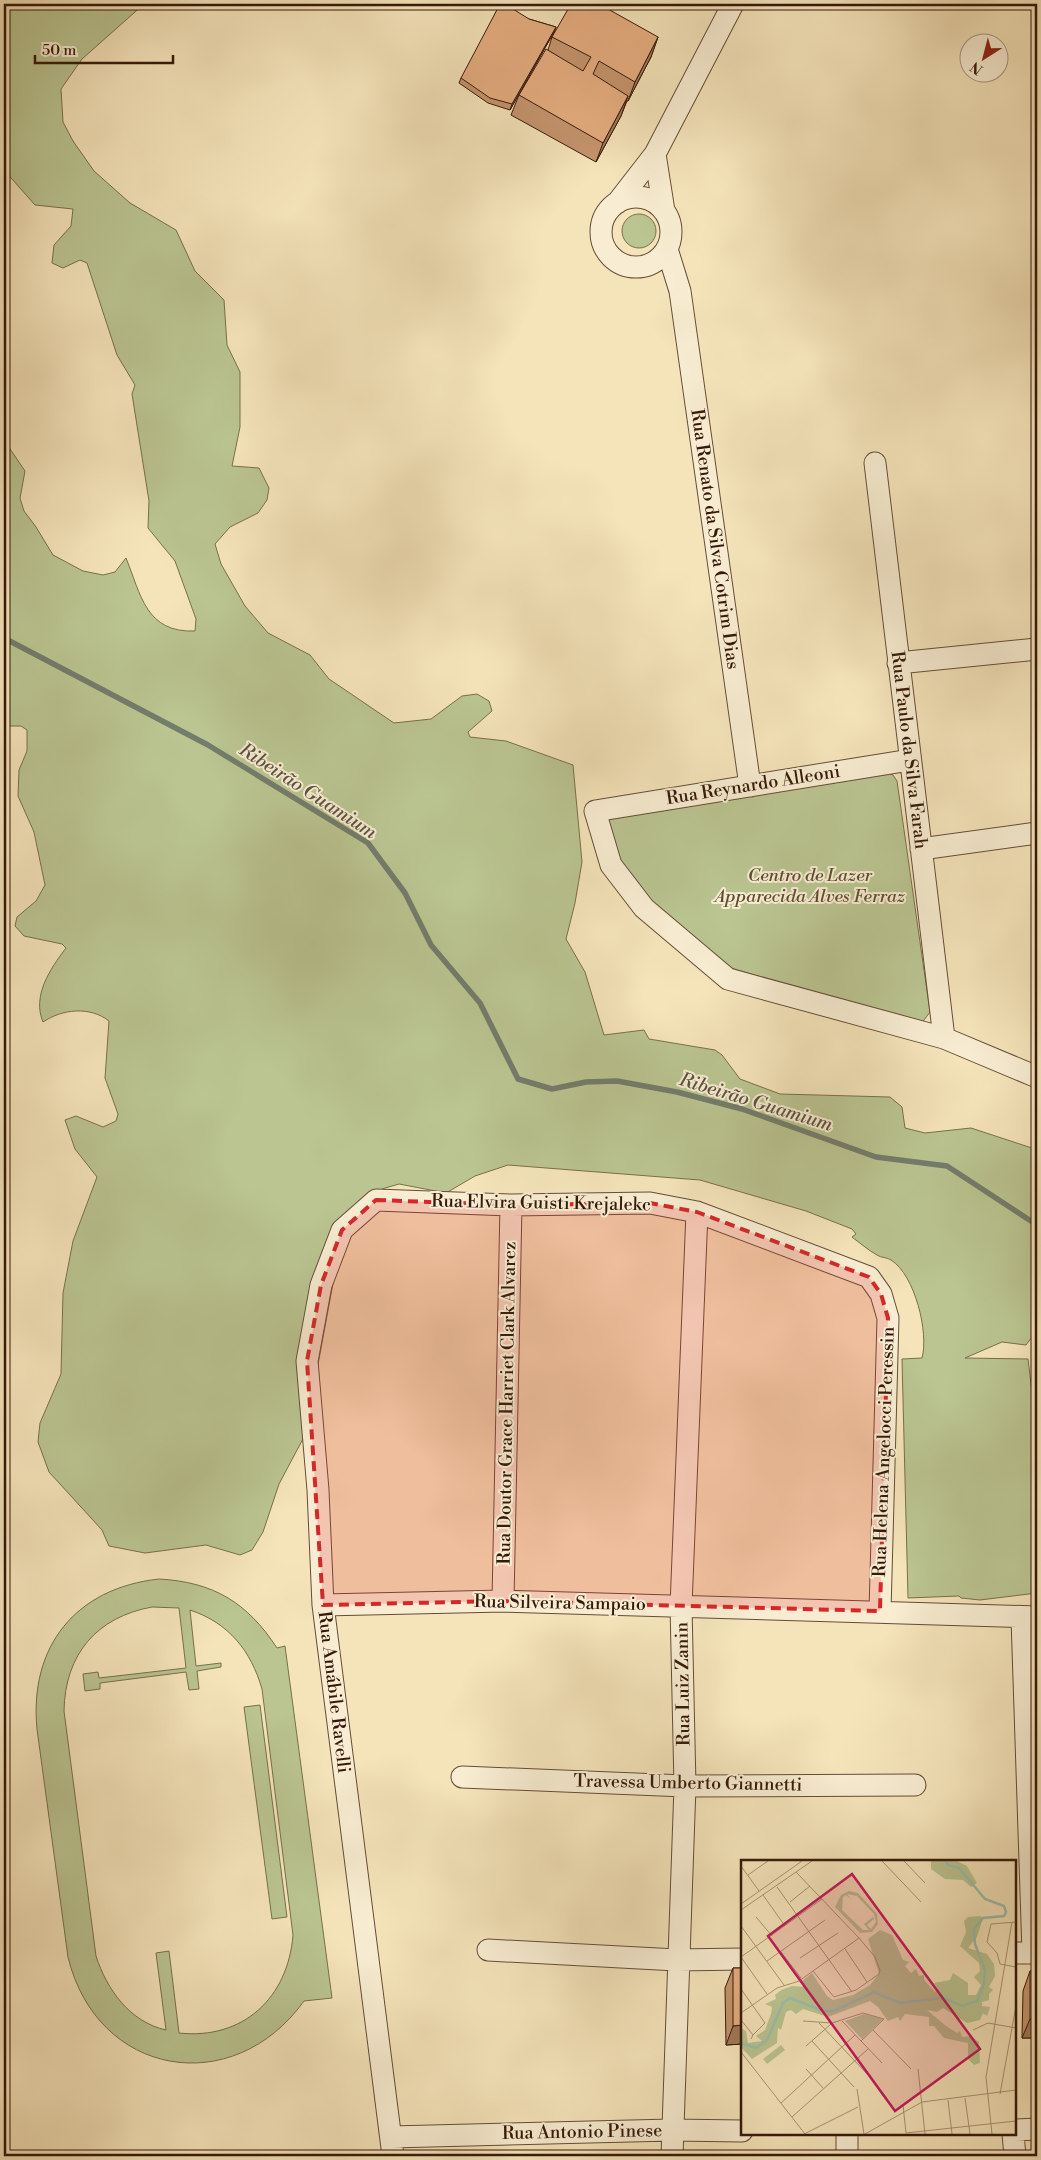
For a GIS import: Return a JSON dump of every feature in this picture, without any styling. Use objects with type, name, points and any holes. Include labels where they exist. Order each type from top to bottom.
[{"type":"street","points":[[655,154],[664,211],[671,230],[667,249],[660,258],[644,266],[628,266],[618,261],[609,253],[604,243],[602,232],[604,221],[609,211],[655,154],[733,4]]},
{"type":"street","points":[[617,203],[637,197],[648,199],[664,211]]},
{"type":"street","name":"Rua Renato da Silva Cotrim Dias","points":[[667,249],[680,291],[750,786]]},
{"type":"street","points":[[644,266],[680,291]]},
{"type":"street","name":"Rua Paulo da Silva Farah","points":[[874,463],[944,1038]]},
{"type":"street","points":[[898,663],[1037,649]]},
{"type":"street","name":"Rua Reynardo Alleoni","points":[[910,760],[595,811],[611,865],[644,908],[728,979],[944,1038]]},
{"type":"street","points":[[921,848],[1037,833]]},
{"type":"street","points":[[944,1038],[1037,1077]]},
{"type":"street","name":"Rua Elvira Guisti Krejalekc","points":[[342,1230],[376,1200],[511,1205],[650,1203],[697,1212],[869,1277],[882,1294]]},
{"type":"street","name":"Rua Doutor Grace Harriet Clark Alvarez","points":[[503,1601],[511,1205]]},
{"type":"street","name":"Rua Luiz Zanin","points":[[672,2156],[685,1786],[681,1606],[697,1212]]},
{"type":"street","name":"Rua Amábile Ravelli","points":[[342,1230],[322,1285],[307,1361],[318,1490],[323,1605],[392,2147]]},
{"type":"street","name":"Rua Helena Angelocci Peressin","points":[[880,1611],[888,1318],[882,1294]]},
{"type":"street","name":"Rua Silveira Sampaio","points":[[323,1605],[503,1601],[1030,1617]]},
{"type":"street","points":[[1028,1953],[1030,1617]]},
{"type":"street","name":"Travessa Umberto Giannetti","points":[[462,1777],[685,1786],[915,1785]]},
{"type":"street","points":[[488,1950],[678,1960],[741,1959]]},
{"type":"street","points":[[1016,2130],[1037,2129]]},
{"type":"street","name":"Rua Antonio Pinese","points":[[392,2147],[672,2130],[741,2131]]},
{"type":"street","points":[[846,2135],[846,2156]]},
{"type":"street","points":[[1013,2135],[1014,2156]]},
{"type":"highlighted area","points":[[376,1200],[511,1205],[650,1203],[697,1212],[869,1277],[881,1294],[888,1318],[880,1611],[503,1601],[323,1605],[307,1361],[321,1285],[342,1230]]},
{"type":"green space","points":[[5,4],[144,4],[82,59],[61,89],[63,122],[73,141],[94,171],[130,203],[176,230],[195,271],[224,300],[227,345],[240,372],[240,427],[232,466],[259,468],[269,488],[267,500],[258,513],[230,527],[215,544],[221,564],[245,606],[268,633],[310,655],[329,679],[394,723],[431,719],[462,696],[477,694],[489,701],[492,711],[468,732],[470,737],[506,741],[573,765],[582,862],[566,939],[585,972],[604,1035],[644,1030],[649,1039],[715,1050],[722,1055],[740,1079],[780,1094],[890,1097],[902,1107],[905,1128],[925,1133],[971,1128],[1035,1149],[1037,1158],[1037,1330],[1026,1345],[1002,1342],[965,1358],[1028,1359],[1037,1434],[1037,1593],[980,1600],[961,1598],[959,1596],[908,1598],[902,1359],[922,1358],[924,1347],[922,1320],[907,1278],[900,1267],[891,1260],[867,1249],[852,1237],[856,1234],[852,1229],[806,1211],[700,1180],[508,1165],[475,1176],[446,1193],[399,1184],[382,1189],[373,1199],[346,1245],[334,1278],[305,1435],[279,1484],[263,1532],[252,1550],[240,1555],[206,1545],[145,1553],[109,1546],[102,1530],[49,1472],[38,1442],[40,1423],[61,1374],[63,1293],[73,1241],[97,1177],[75,1149],[65,1120],[76,1116],[103,1127],[116,1121],[118,1114],[105,1078],[109,1021],[93,1013],[76,1011],[59,1014],[43,1022],[40,1002],[44,983],[66,948],[62,944],[24,936],[15,926],[17,917],[36,901],[45,885],[34,832],[18,796],[19,770],[27,751],[27,730],[21,726],[4,726],[4,434],[8,446],[25,471],[20,498],[24,511],[53,555],[83,571],[103,575],[115,572],[126,558],[142,598],[156,619],[166,626],[179,630],[195,631],[196,619],[175,561],[148,528],[149,501],[132,394],[135,385],[117,355],[87,263],[80,260],[63,268],[52,263],[54,245],[71,226],[73,209],[35,205],[4,170]]},
{"type":"green space","points":[[639,214],[651,219],[656,231],[651,243],[639,248],[627,243],[622,231],[627,219]]},
{"type":"green space","name":"Centro de Lazer Apparecida Alves Ferraz","points":[[885,772],[893,775],[897,781],[930,1012],[921,1024],[728,967],[654,906],[619,863],[607,814]]},
{"type":"green space","points":[[159,1579],[178,1581],[212,1590],[227,1597],[254,1618],[277,1648],[285,1646],[332,1998],[304,2001],[275,2032],[241,2053],[206,2062],[170,2061],[137,2050],[107,2028],[84,1997],[68,1957],[37,1729],[37,1699],[41,1672],[50,1647],[64,1626],[82,1609],[104,1595],[130,1585]],"holes":[[[152,1607],[179,1608],[186,1668],[99,1678],[98,1672],[83,1674],[85,1691],[100,1689],[100,1683],[186,1672],[189,1690],[199,1689],[197,1671],[221,1667],[221,1663],[196,1666],[190,1610],[216,1622],[236,1640],[252,1662],[262,1689],[293,1935],[289,1958],[282,1978],[272,1996],[258,2010],[242,2022],[223,2030],[202,2033],[179,2033],[169,1951],[156,1953],[166,2030],[141,2020],[131,2012],[113,1992],[101,1969],[96,1956],[64,1711],[70,1672],[88,1641],[100,1629],[115,1619],[132,1612]]]},
{"type":"green space","points":[[260,1705],[287,1917],[272,1919],[244,1707]]},
{"type":"building","points":[[500,4],[505,4],[529,19],[556,27],[512,104],[490,98],[461,78]]},
{"type":"building","points":[[571,4],[599,4],[658,37],[635,82],[599,61],[593,74],[628,96],[603,143],[519,95],[546,49],[583,71],[591,57],[552,37]]},
{"type":"building","points":[[733,1968],[741,1968],[741,2025],[733,2026]]},
{"type":"building","points":[[1030,1971],[1037,1971],[1037,2019],[1030,2019]]},
{"type":"waterway","name":"Ribeirão Guamium","points":[[4,638],[208,745],[368,843],[405,893],[431,945],[480,1003],[518,1079],[552,1089],[586,1082],[617,1081],[677,1092],[742,1109],[876,1157],[947,1166],[1037,1225]]}]
